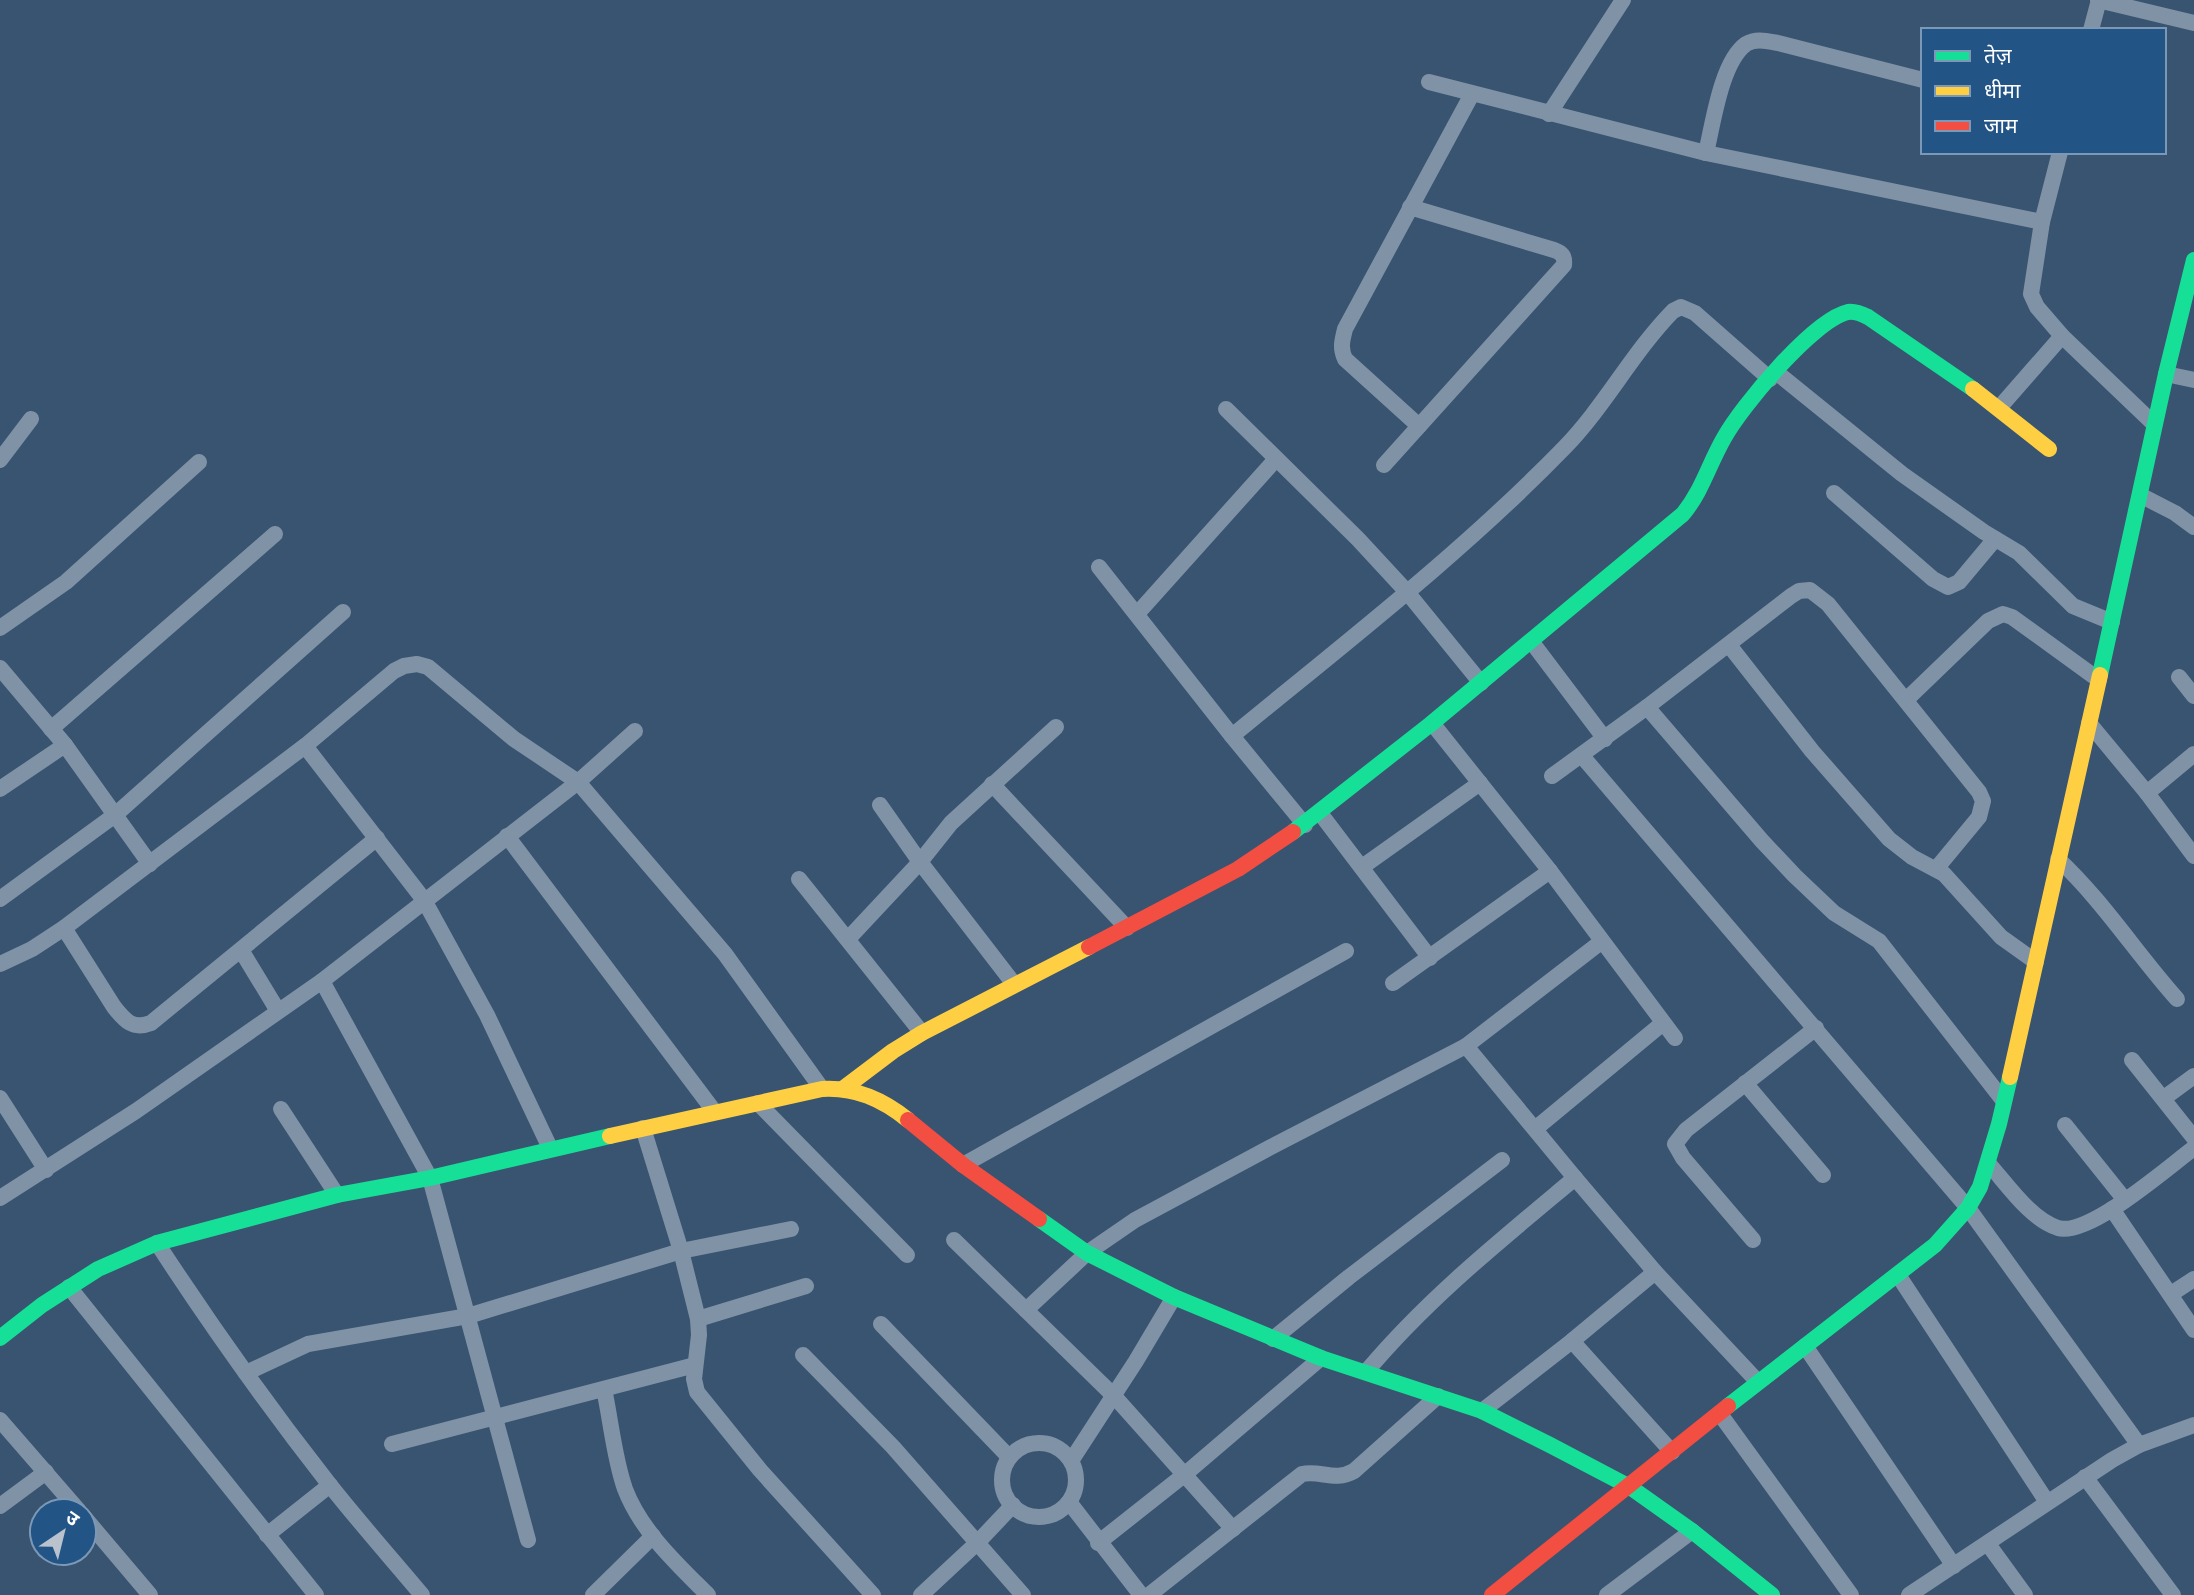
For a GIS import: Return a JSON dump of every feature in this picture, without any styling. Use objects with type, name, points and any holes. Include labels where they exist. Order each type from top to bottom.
[{"type":"street","points":[[1549,114],[1623,0]]},
{"type":"street","points":[[2091,28],[2098,0],[2194,23]]},
{"type":"street","points":[[1706,153],[1727,70],[1736,54],[1748,43],[1760,40],[1778,43],[1921,79]]},
{"type":"street","points":[[1429,82],[1706,153],[2042,222]]},
{"type":"street","points":[[1419,426],[1353,367],[1341,349],[1345,329],[1472,93]]},
{"type":"street","points":[[2059,154],[2042,222],[2031,294],[2036,307],[2062,336],[2154,424]]},
{"type":"street","points":[[1384,465],[1560,272],[1564,259],[1561,253],[1554,250],[1410,207]]},
{"type":"street","points":[[1492,1595],[1758,1382],[1935,1245],[1968,1208],[1980,1187],[2036,962],[2154,424],[2194,260]]},
{"type":"street","points":[[1232,736],[1407,592],[1520,493],[1567,445],[1673,311],[1681,307],[1695,313],[1902,474],[2019,553],[2073,606],[2112,622]]},
{"type":"street","points":[[844,1088],[885,1056],[922,1033],[1238,869],[1305,825],[1481,683],[1690,506],[1707,480],[1723,438],[1735,419],[1821,326],[1838,315],[1849,312],[1865,315],[1889,329],[1998,408],[2049,449]]},
{"type":"street","points":[[1998,408],[2062,336]]},
{"type":"street","points":[[2166,374],[2194,380]]},
{"type":"street","points":[[1226,409],[1358,539],[1407,592],[1481,683]]},
{"type":"street","points":[[0,460],[31,419]]},
{"type":"street","points":[[1137,614],[1276,459]]},
{"type":"street","points":[[0,628],[66,582],[199,462]]},
{"type":"street","points":[[1834,494],[1933,579],[1948,587],[1959,582],[1995,539]]},
{"type":"street","points":[[2140,495],[2175,513],[2194,527]]},
{"type":"street","points":[[51,729],[275,534]]},
{"type":"street","points":[[1099,567],[1305,825]]},
{"type":"street","points":[[1552,776],[1647,708],[1791,596],[1810,590],[1828,604],[1979,792],[1983,801],[1979,817],[1936,869]]},
{"type":"street","points":[[0,899],[115,815],[343,612]]},
{"type":"street","points":[[1906,700],[1988,621],[2003,614],[2012,617],[2099,680]]},
{"type":"street","points":[[1531,641],[1605,739]]},
{"type":"street","points":[[1729,645],[1812,751],[1889,839],[1912,858],[1936,869],[1951,880],[2001,937],[2036,962]]},
{"type":"street","points":[[0,964],[32,949],[64,928],[305,746],[394,671],[417,663],[437,674],[514,739],[578,782],[725,954],[822,1089]]},
{"type":"street","points":[[0,668],[65,745],[150,864]]},
{"type":"street","points":[[2179,677],[2194,696]]},
{"type":"street","points":[[1647,708],[1795,876],[1834,913],[1879,941],[2003,1100]]},
{"type":"street","points":[[1432,723],[1550,871],[1675,1038]]},
{"type":"street","points":[[2089,723],[2147,793],[2194,856]]},
{"type":"street","points":[[848,939],[920,862],[951,823],[1056,727]]},
{"type":"street","points":[[0,1198],[136,1111],[322,981],[578,782],[635,731]]},
{"type":"street","points":[[0,789],[65,745]]},
{"type":"street","points":[[305,746],[424,900],[487,1014],[550,1148]]},
{"type":"street","points":[[2147,793],[2194,754]]},
{"type":"street","points":[[1582,756],[1968,1208],[2139,1445]]},
{"type":"street","points":[[1362,867],[1480,783]]},
{"type":"street","points":[[992,784],[1127,928]]},
{"type":"street","points":[[880,805],[920,862],[1014,984]]},
{"type":"street","points":[[1320,813],[1430,958]]},
{"type":"street","points":[[508,836],[714,1111]]},
{"type":"street","points":[[64,928],[114,1007],[133,1026],[142,1026],[151,1023],[377,838]]},
{"type":"street","points":[[2059,859],[2091,893],[2126,940],[2177,999]]},
{"type":"street","points":[[1393,983],[1550,871]]},
{"type":"street","points":[[799,879],[922,1033]]},
{"type":"street","points":[[1026,1310],[1087,1253],[1135,1220],[1466,1046],[1601,942]]},
{"type":"street","points":[[241,950],[278,1011]]},
{"type":"street","points":[[963,1165],[1346,951]]},
{"type":"street","points":[[322,981],[430,1178],[528,1540]]},
{"type":"street","points":[[1535,1129],[1662,1023]]},
{"type":"street","points":[[1753,1240],[1677,1151],[1675,1144],[1686,1130],[1816,1028]]},
{"type":"street","points":[[1466,1046],[1655,1272],[1758,1382]]},
{"type":"street","points":[[2132,1060],[2194,1138]]},
{"type":"street","points":[[2164,1098],[2194,1076]]},
{"type":"street","points":[[1745,1083],[1823,1175]]},
{"type":"street","points":[[1,1334],[98,1269],[157,1244],[337,1195],[430,1178],[714,1111],[822,1089],[844,1088],[877,1100],[901,1115],[963,1165],[1087,1253],[1174,1297],[1273,1339],[1321,1358],[1438,1395],[1482,1412],[1630,1487],[1692,1531],[1763,1592]]},
{"type":"street","points":[[0,1098],[46,1170]]},
{"type":"street","points":[[758,1103],[907,1255]]},
{"type":"street","points":[[281,1109],[337,1195]]},
{"type":"street","points":[[2065,1125],[2119,1204],[2194,1330]]},
{"type":"street","points":[[643,1128],[681,1251],[698,1319],[694,1379],[697,1392],[760,1470],[873,1595]]},
{"type":"street","points":[[1988,1163],[2029,1208],[2057,1227],[2068,1229],[2079,1227],[2119,1204],[2194,1147]]},
{"type":"street","points":[[1273,1339],[1502,1160]]},
{"type":"street","points":[[1366,1372],[1394,1340],[1469,1268],[1575,1178]]},
{"type":"street","points":[[246,1373],[309,1344],[468,1316],[681,1251],[791,1229]]},
{"type":"street","points":[[954,1240],[1114,1396],[1233,1529]]},
{"type":"street","points":[[157,1244],[246,1373],[330,1485],[422,1595]]},
{"type":"street","points":[[1482,1412],[1655,1272]]},
{"type":"street","points":[[1898,1275],[2047,1502]]},
{"type":"street","points":[[2171,1294],[2194,1279]]},
{"type":"street","points":[[698,1319],[806,1286]]},
{"type":"street","points":[[69,1287],[316,1595]]},
{"type":"street","points":[[1071,1461],[1174,1297]]},
{"type":"street","points":[[881,1324],[1009,1457]]},
{"type":"street","points":[[1572,1341],[1672,1452]]},
{"type":"street","points":[[1805,1346],[1954,1566]]},
{"type":"street","points":[[803,1355],[893,1447],[1023,1595]]},
{"type":"street","points":[[1098,1543],[1184,1475],[1321,1358]]},
{"type":"street","points":[[392,1444],[695,1365]]},
{"type":"street","points":[[604,1389],[625,1489],[636,1512],[653,1536],[708,1595]]},
{"type":"street","points":[[1149,1595],[1302,1474],[1312,1472],[1340,1477],[1354,1471],[1438,1395]]},
{"type":"street","points":[[1720,1414],[1851,1595]]},
{"type":"street","points":[[0,1420],[67,1497]]},
{"type":"street","points":[[1909,1595],[2085,1477],[2139,1445],[2191,1431]]},
{"type":"street","points":[[1034,1443],[1055,1447],[1071,1461],[1076,1475],[1075,1489],[1069,1502],[1058,1512],[1044,1516],[1029,1516],[1013,1505],[1002,1484],[1003,1470],[1009,1457],[1020,1447],[1034,1443]]},
{"type":"street","points":[[0,1506],[46,1472]]},
{"type":"street","points":[[2085,1477],[2173,1595]]},
{"type":"street","points":[[267,1535],[330,1485]]},
{"type":"street","points":[[1069,1502],[1098,1543],[1141,1595]]},
{"type":"street","points":[[920,1595],[978,1542],[1013,1505]]},
{"type":"street","points":[[1607,1595],[1692,1531]]},
{"type":"street","points":[[98,1534],[150,1595]]},
{"type":"street","points":[[593,1595],[653,1536]]},
{"type":"street","points":[[1988,1544],[2025,1595]]},
{"type":"traffic: fast","points":[[2100,675],[2166,374],[2194,260]]},
{"type":"traffic: fast","points":[[1293,832],[1432,723],[1683,514],[1724,438],[1746,406],[1779,366],[1833,318],[1848,312],[1868,317],[1973,389]]},
{"type":"traffic: fast","points":[[1728,1406],[1935,1245],[1968,1208],[1980,1187],[2010,1077]]},
{"type":"traffic: fast","points":[[0,1338],[42,1305],[98,1269],[157,1243],[337,1195],[430,1178],[610,1136]]},
{"type":"traffic: fast","points":[[1039,1219],[1087,1253],[1174,1297],[1321,1358],[1482,1411],[1550,1445],[1630,1487],[1692,1531],[1772,1595]]},
{"type":"traffic: slow","points":[[1973,389],[2049,449]]},
{"type":"traffic: slow","points":[[2010,1077],[2100,675]]},
{"type":"traffic: slow","points":[[844,1088],[922,1033],[1089,947]]},
{"type":"traffic: slow","points":[[610,1136],[822,1089],[857,1092],[888,1106],[908,1120]]},
{"type":"traffic: jam","points":[[1089,947],[1238,869],[1293,832]]},
{"type":"traffic: jam","points":[[908,1120],[963,1165],[1039,1219]]},
{"type":"traffic: jam","points":[[1492,1595],[1728,1406]]}]
